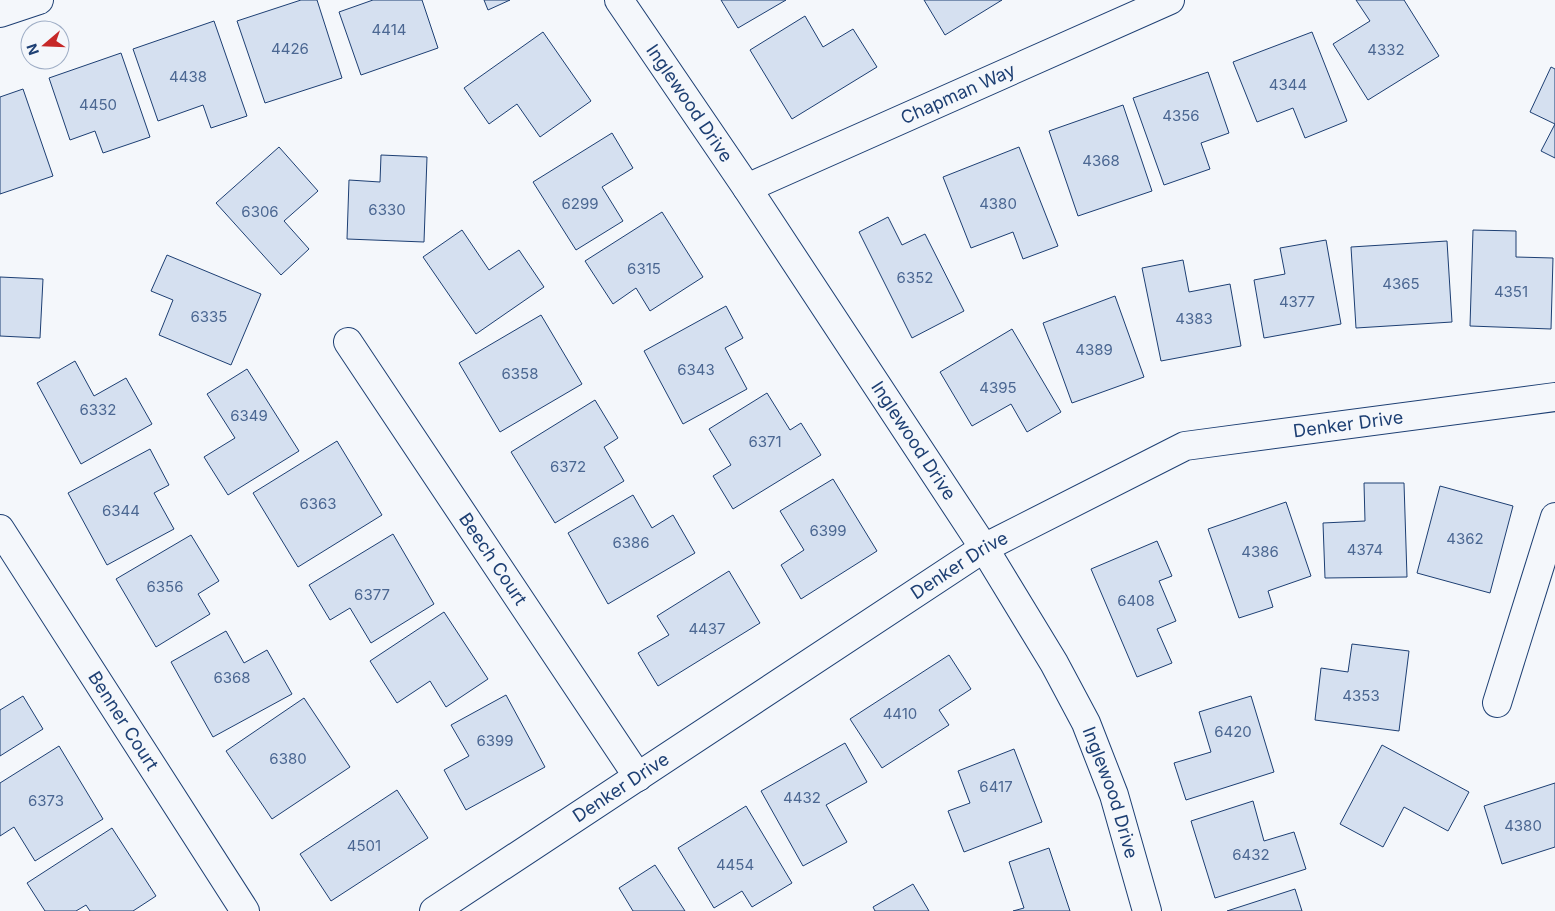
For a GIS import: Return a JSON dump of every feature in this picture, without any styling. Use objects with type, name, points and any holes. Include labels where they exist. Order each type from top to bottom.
[{"type":"street","points":[[0,13],[39,0]]},
{"type":"street","name":"Inglewood Drive","points":[[620,0],[747,188],[984,548],[1054,663],[1086,723],[1114,795],[1147,911]]},
{"type":"street","name":"Chapman Way","points":[[747,188],[1122,9],[1170,0]]},
{"type":"street","name":"Beech Court","points":[[348,342],[638,777]]},
{"type":"street","name":"Denker Drive","points":[[434,911],[984,548],[1185,446],[1555,397]]},
{"type":"street","points":[[1498,702],[1555,517]]},
{"type":"street","name":"Benner Court","points":[[0,529],[245,911]]},
{"type":"building","points":[[301,0],[317,0],[342,78],[265,103],[237,21]]},
{"type":"building","points":[[373,0],[422,0],[438,48],[361,75],[339,12]]},
{"type":"building","points":[[484,0],[510,0],[488,10]]},
{"type":"building","points":[[721,0],[786,0],[738,28]]},
{"type":"building","points":[[924,0],[1002,0],[945,35]]},
{"type":"building","points":[[1356,0],[1404,0],[1439,56],[1368,100],[1333,44],[1370,21]]},
{"type":"building","points":[[805,16],[823,47],[853,29],[877,67],[792,119],[750,50]]},
{"type":"building","points":[[214,21],[247,116],[211,128],[203,105],[158,121],[133,49]]},
{"type":"building","points":[[543,32],[591,101],[540,137],[517,104],[489,124],[464,88]]},
{"type":"building","points":[[1312,32],[1347,121],[1305,138],[1293,108],[1257,122],[1233,62]]},
{"type":"building","points":[[121,53],[150,137],[103,153],[95,131],[70,140],[49,78]]},
{"type":"building","points":[[1551,67],[1555,69],[1555,124],[1530,112]]},
{"type":"building","points":[[1208,72],[1229,133],[1201,143],[1210,169],[1164,185],[1133,98]]},
{"type":"building","points":[[23,89],[53,176],[0,194],[0,97]]},
{"type":"building","points":[[1123,105],[1152,191],[1078,216],[1049,131]]},
{"type":"building","points":[[1555,124],[1555,158],[1541,151]]},
{"type":"building","points":[[612,133],[633,168],[602,187],[623,221],[576,250],[533,182]]},
{"type":"building","points":[[279,147],[318,191],[284,221],[309,249],[281,275],[216,203]]},
{"type":"building","points":[[1019,147],[1058,246],[1023,259],[1013,232],[971,248],[943,177]]},
{"type":"building","points":[[381,155],[427,157],[424,242],[347,239],[349,180],[380,182]]},
{"type":"building","points":[[662,212],[703,277],[650,311],[636,288],[613,304],[585,261]]},
{"type":"building","points":[[888,217],[902,245],[925,234],[964,311],[912,338],[859,232]]},
{"type":"building","points":[[462,230],[489,270],[519,250],[544,287],[476,334],[423,257]]},
{"type":"building","points":[[1473,230],[1516,231],[1516,257],[1553,258],[1551,329],[1470,326]]},
{"type":"building","points":[[1326,240],[1341,324],[1264,338],[1254,280],[1285,274],[1280,248]]},
{"type":"building","points":[[1447,241],[1452,322],[1356,328],[1351,247]]},
{"type":"building","points":[[167,255],[261,294],[231,365],[159,335],[173,300],[151,291]]},
{"type":"building","points":[[1183,260],[1189,292],[1230,284],[1241,346],[1161,361],[1142,268]]},
{"type":"building","points":[[0,277],[43,279],[40,338],[0,336]]},
{"type":"building","points":[[1115,296],[1144,377],[1072,403],[1043,323]]},
{"type":"building","points":[[726,306],[743,338],[725,348],[747,389],[683,424],[644,351]]},
{"type":"building","points":[[541,315],[582,384],[500,432],[459,363]]},
{"type":"building","points":[[1012,329],[1061,412],[1027,432],[1011,404],[972,426],[940,372]]},
{"type":"building","points":[[75,361],[94,396],[126,378],[152,424],[81,464],[37,383]]},
{"type":"building","points":[[247,369],[299,451],[228,495],[204,457],[235,438],[207,394]]},
{"type":"building","points":[[767,393],[790,430],[801,423],[821,455],[733,509],[713,476],[731,465],[709,429]]},
{"type":"building","points":[[595,400],[618,438],[604,447],[624,481],[555,523],[511,452]]},
{"type":"building","points":[[337,441],[382,515],[298,567],[253,493]]},
{"type":"building","points":[[150,449],[169,485],[154,493],[174,529],[107,565],[68,493]]},
{"type":"building","points":[[833,479],[877,551],[801,599],[781,565],[804,550],[780,511]]},
{"type":"building","points":[[1364,483],[1404,483],[1407,577],[1325,578],[1323,523],[1365,521]]},
{"type":"building","points":[[1440,486],[1513,506],[1490,593],[1417,573]]},
{"type":"building","points":[[633,495],[652,528],[673,515],[695,553],[608,604],[568,533]]},
{"type":"building","points":[[1286,502],[1311,576],[1268,591],[1273,607],[1239,618],[1208,529]]},
{"type":"building","points":[[393,534],[434,604],[371,643],[350,608],[330,620],[309,585]]},
{"type":"building","points":[[191,535],[219,581],[198,594],[210,614],[156,647],[116,579]]},
{"type":"building","points":[[1157,541],[1172,576],[1159,581],[1176,621],[1157,629],[1172,663],[1137,677],[1091,569]]},
{"type":"building","points":[[729,571],[760,623],[658,686],[638,653],[669,635],[657,616]]},
{"type":"building","points":[[444,612],[488,679],[446,707],[430,681],[397,703],[370,661]]},
{"type":"building","points":[[226,631],[244,663],[267,650],[292,694],[213,737],[171,662]]},
{"type":"building","points":[[1352,644],[1409,651],[1399,731],[1315,720],[1321,668],[1348,672]]},
{"type":"building","points":[[949,655],[971,689],[939,710],[949,725],[882,768],[850,719]]},
{"type":"building","points":[[506,695],[545,767],[466,810],[444,770],[469,756],[451,725]]},
{"type":"building","points":[[23,696],[43,729],[0,756],[0,710]]},
{"type":"building","points":[[1251,696],[1274,772],[1186,800],[1174,763],[1211,752],[1199,712]]},
{"type":"building","points":[[304,698],[350,767],[272,819],[226,751]]},
{"type":"building","points":[[845,743],[867,782],[826,805],[847,842],[803,866],[761,791]]},
{"type":"building","points":[[1382,745],[1469,792],[1448,831],[1404,807],[1383,847],[1340,824]]},
{"type":"building","points":[[59,746],[103,819],[35,861],[14,827],[0,836],[0,783]]},
{"type":"building","points":[[1014,749],[1042,822],[964,852],[948,811],[970,803],[958,771]]},
{"type":"building","points":[[1555,783],[1555,847],[1502,864],[1484,806]]},
{"type":"building","points":[[397,790],[428,838],[331,901],[300,854]]},
{"type":"building","points":[[1253,801],[1264,841],[1294,832],[1306,869],[1215,898],[1191,821]]},
{"type":"building","points":[[746,806],[792,883],[752,907],[742,891],[714,908],[678,848]]},
{"type":"building","points":[[112,828],[156,896],[133,911],[90,911],[86,905],[76,911],[45,911],[27,883]]},
{"type":"building","points":[[1049,848],[1070,911],[1013,911],[1024,908],[1009,862]]},
{"type":"building","points":[[655,865],[685,911],[633,911],[619,888]]},
{"type":"building","points":[[913,884],[929,911],[875,911],[873,907]]},
{"type":"building","points":[[1295,889],[1302,911],[1227,911]]}]
